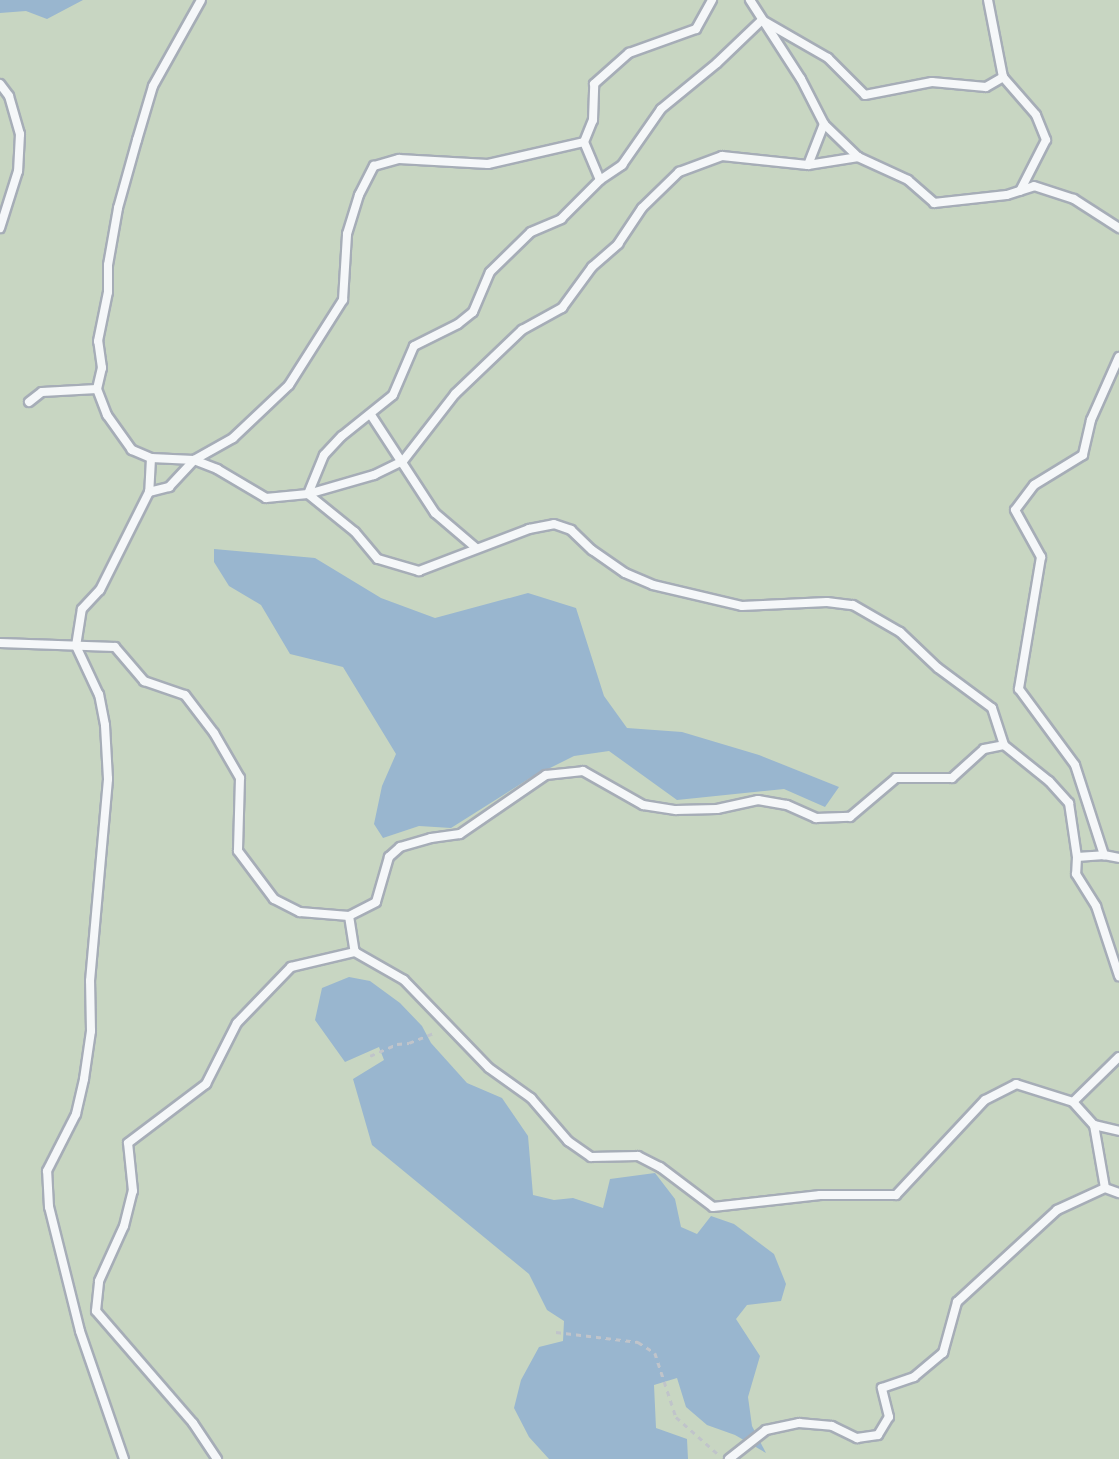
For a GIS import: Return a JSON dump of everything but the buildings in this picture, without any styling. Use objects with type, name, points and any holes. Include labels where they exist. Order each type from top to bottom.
[{"type":"lane","points":[[201,0],[153,86],[118,208],[108,265],[108,292],[98,341],[102,369],[97,388],[107,415],[132,450],[151,458],[194,460],[217,469],[266,498],[308,494],[374,475],[403,461],[455,394],[523,330],[562,307],[592,267],[618,244],[642,208],[679,172],[722,156],[807,165],[858,157]]},
{"type":"lane","points":[[600,180],[584,142],[593,120],[594,84],[629,53],[696,29],[712,0]]},
{"type":"lane","points":[[750,0],[801,79],[824,124],[858,157],[908,180],[934,203],[966,202],[1034,186],[1074,200],[1119,228]]},
{"type":"lane","points":[[988,0],[1003,77],[1036,115],[1046,140],[1020,191]]},
{"type":"lane","points":[[762,20],[828,58],[865,95],[932,82],[986,87],[1003,77]]},
{"type":"lane","points":[[308,494],[324,455],[342,436],[372,415],[393,395],[414,346],[458,324],[473,312],[490,272],[531,232],[561,219],[600,180],[622,165],[661,109],[717,63],[762,20]]},
{"type":"lane","points":[[0,83],[9,96],[20,134],[18,171],[0,228]]},
{"type":"lane","points":[[807,165],[824,124]]},
{"type":"lane","points":[[149,492],[169,487],[194,460],[233,438],[289,385],[343,300],[347,234],[359,195],[374,166],[399,159],[488,164],[584,142]]},
{"type":"lane","points":[[1104,855],[1075,765],[1019,689],[1041,557],[1015,510],[1034,485],[1083,455],[1091,420],[1119,357]]},
{"type":"lane","points":[[29,402],[42,391],[97,388]]},
{"type":"lane","points":[[372,415],[435,513],[476,548]]},
{"type":"lane","points":[[124,1459],[80,1331],[49,1208],[47,1171],[76,1114],[91,1031],[90,981],[108,779],[106,725],[99,695],[75,646],[82,609],[100,590],[149,492],[151,458]]},
{"type":"lane","points":[[308,494],[355,532],[378,559],[419,571],[529,529],[554,524],[571,530],[592,550],[625,573],[653,585],[742,606],[827,602],[853,605],[900,632],[938,668],[992,708],[1004,745],[1049,781],[1069,803],[1077,857],[1076,874],[1096,906],[1119,976]]},
{"type":"lane","points":[[0,643],[115,647],[144,681],[185,695],[214,733],[240,778],[238,851],[274,899],[300,912],[349,916],[376,902],[389,857],[400,846],[460,834],[546,775],[583,771],[643,805],[676,810],[717,809],[758,800],[787,805],[816,818],[850,817],[896,778],[952,778],[984,749],[1004,745]]},
{"type":"lane","points":[[1077,857],[1104,855],[1119,858]]},
{"type":"lane","points":[[349,916],[355,952]]},
{"type":"lane","points":[[217,1459],[193,1423],[96,1311],[99,1281],[124,1226],[133,1191],[128,1143],[206,1084],[237,1023],[291,967],[355,952],[404,980],[489,1068],[531,1098],[568,1141],[591,1157],[638,1156],[660,1167],[713,1207],[820,1195],[896,1195],[985,1100],[1016,1084],[1073,1102],[1094,1125],[1105,1188]]},
{"type":"lane","points":[[1073,1102],[1119,1056]]},
{"type":"lane","points":[[1094,1125],[1119,1131]]},
{"type":"lane","points":[[729,1459],[766,1430],[799,1423],[832,1426],[858,1438],[878,1435],[889,1417],[882,1388],[914,1377],[943,1353],[957,1302],[1057,1210],[1105,1188],[1119,1194]]},
{"type":"path","points":[[370,1056],[397,1044],[434,1034]]},
{"type":"path","points":[[556,1332],[622,1338],[638,1342],[655,1353],[676,1417],[722,1459]]},
{"type":"green space","points":[[0,0],[1119,0],[1119,1459],[0,1459]]},
{"type":"water","points":[[0,0],[83,0],[47,19],[26,11],[0,13]]},
{"type":"water","points":[[214,549],[315,558],[381,598],[435,618],[528,593],[576,608],[604,696],[627,728],[682,732],[759,755],[839,787],[825,807],[784,789],[677,800],[609,751],[574,756],[530,778],[451,828],[419,826],[383,838],[374,824],[382,786],[396,754],[343,667],[290,654],[261,605],[229,586],[214,562]]},
{"type":"water","points":[[349,977],[370,981],[400,1003],[467,1083],[502,1098],[528,1136],[533,1195],[554,1200],[573,1198],[603,1208],[610,1179],[655,1173],[675,1199],[681,1227],[697,1234],[711,1216],[734,1224],[774,1254],[786,1284],[781,1301],[747,1305],[736,1319],[760,1356],[748,1397],[752,1426],[766,1453],[735,1435],[707,1425],[686,1407],[677,1378],[654,1385],[656,1428],[687,1439],[688,1459],[549,1459],[529,1437],[514,1408],[521,1380],[539,1347],[563,1341],[564,1321],[547,1310],[529,1274],[372,1145],[353,1079],[384,1060],[379,1047],[345,1062],[315,1020],[322,988]]}]
